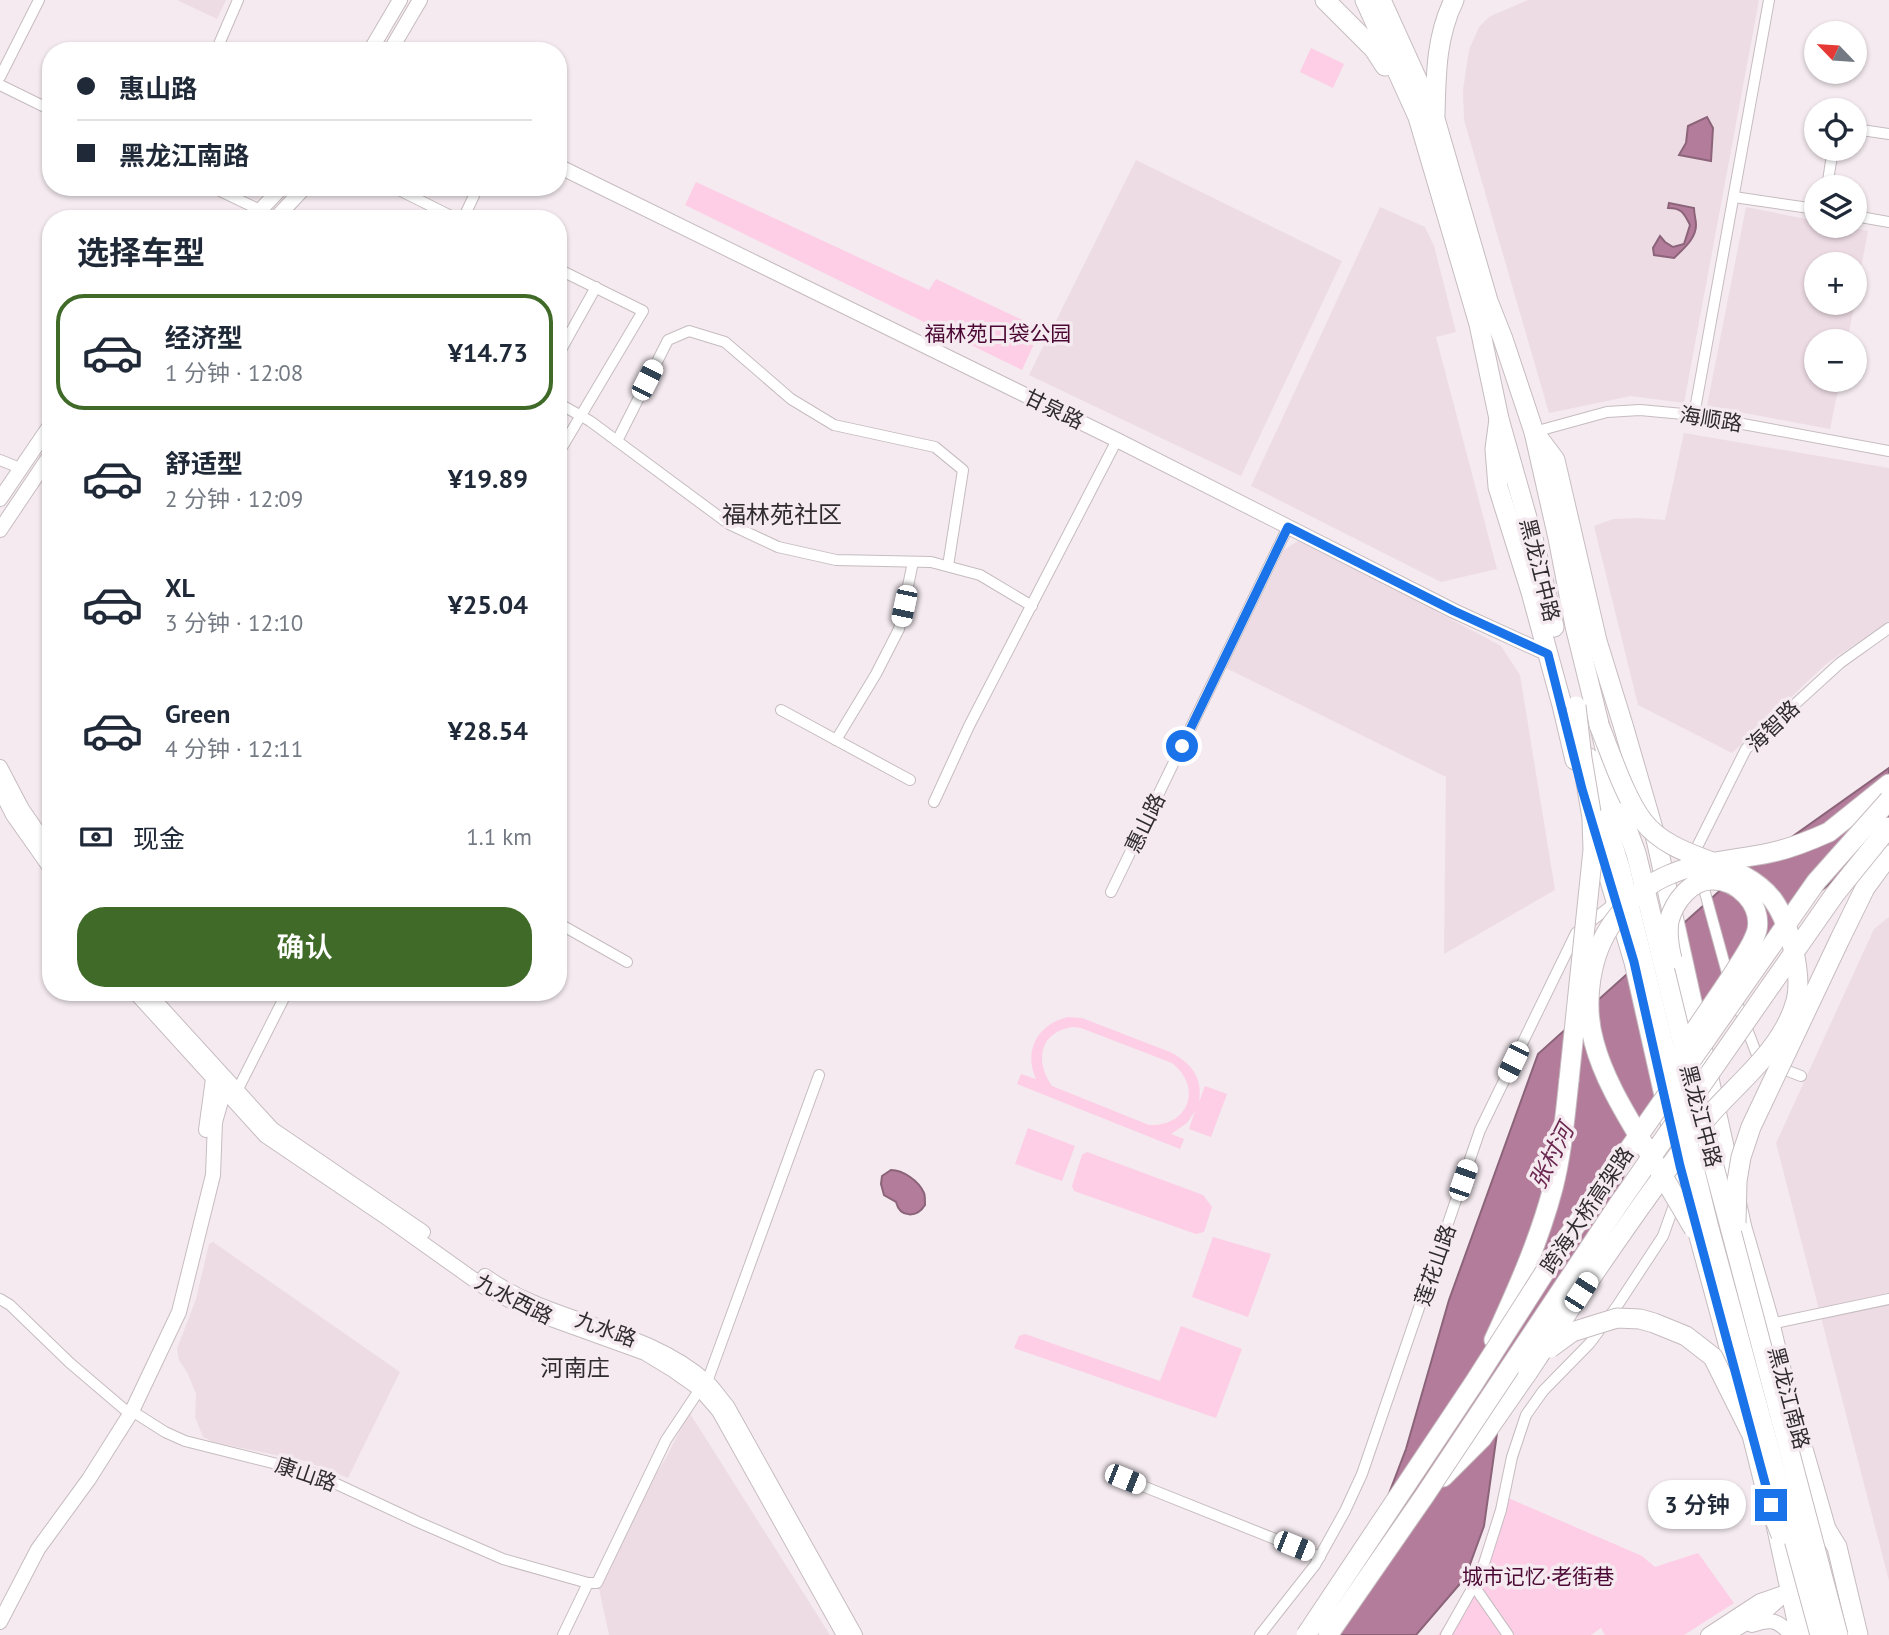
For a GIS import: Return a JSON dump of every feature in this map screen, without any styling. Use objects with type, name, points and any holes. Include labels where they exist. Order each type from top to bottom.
[{"type":"highway","points":[[1325,0],[1374,49],[1426,118]]},
{"type":"highway","name":"黑龙江中路","points":[[1364,0],[1426,118],[1479,324],[1499,419],[1620,868],[1709,1228],[1820,1635]]},
{"type":"highway","name":"黑龙江中路","points":[[1381,0],[1426,118],[1534,432],[1575,626],[1621,813],[1636,853],[1698,1107],[1838,1635]]},
{"type":"highway","points":[[1426,118],[1442,29],[1454,0]]},
{"type":"highway","name":"黑龙江中路","points":[[1499,419],[1495,449],[1498,487],[1548,654],[1582,789],[1634,962],[1687,1187]]},
{"type":"highway","name":"黑龙江中路","points":[[1534,432],[1555,460],[1597,641],[1656,839],[1727,1158]]},
{"type":"highway","points":[[1474,1383],[1539,1236],[1554,1185],[1564,1129],[1593,850],[1592,818],[1576,706]]},
{"type":"highway","points":[[1425,1495],[1482,1438],[1659,1180],[1711,1111],[1759,1064],[1786,1026],[1796,999],[1798,980],[1793,947],[1773,901],[1761,888],[1737,873],[1665,841],[1644,823],[1632,802],[1599,725]]},
{"type":"highway","points":[[1811,1602],[1770,1507],[1752,1435],[1720,1338],[1694,1229],[1625,1112],[1601,1065],[1593,1041],[1590,1015],[1593,970],[1605,934],[1632,899],[1653,883],[1703,863],[1771,853],[1804,843],[1829,832],[1889,784]]},
{"type":"highway","name":"跨海大桥高架路","points":[[1306,1635],[1474,1383],[1562,1245],[1816,882],[1889,800]]},
{"type":"highway","name":"跨海大桥高架路","points":[[1328,1635],[1425,1495],[1618,1205],[1835,894],[1889,827]]},
{"type":"highway","points":[[1740,1263],[1736,1222],[1737,1181],[1741,1157],[1751,1127],[1865,888],[1889,855]]},
{"type":"highway","points":[[1562,1245],[1616,1152],[1683,1047],[1691,1036],[1731,978],[1752,943],[1757,921],[1752,903],[1733,885],[1711,879],[1699,882],[1683,894],[1670,922],[1669,944],[1680,991],[1686,1030],[1688,1042],[1698,1107]]},
{"type":"highway","name":"黑龙江南路","points":[[1727,1158],[1742,1228],[1786,1390],[1826,1529],[1837,1547],[1858,1635]]},
{"type":"highway","points":[[1687,1187],[1771,1505],[1800,1635]]},
{"type":"highway","points":[[1528,1372],[1551,1348],[1572,1332],[1617,1318],[1640,1319],[1686,1336],[1713,1357],[1752,1435]]},
{"type":"main road","points":[[375,42],[400,0]]},
{"type":"main road","points":[[395,42],[420,0]]},
{"type":"main road","name":"甘泉路","points":[[567,170],[1117,440],[1454,611],[1548,654]]},
{"type":"main road","points":[[261,210],[274,196]]},
{"type":"main road","points":[[283,210],[296,196]]},
{"type":"main road","points":[[0,499],[42,437]]},
{"type":"main road","points":[[0,530],[42,467]]},
{"type":"main road","points":[[0,767],[22,810],[42,838]]},
{"type":"main road","points":[[0,789],[13,815],[42,856]]},
{"type":"main road","name":"九水西路","points":[[144,1001],[225,1083],[265,1136],[487,1289],[537,1314],[645,1353],[703,1385],[844,1635]]},
{"type":"main road","points":[[0,1622],[38,1549],[89,1479],[128,1410],[170,1310],[204,1172],[206,1119],[225,1083],[155,1001]]},
{"type":"main road","points":[[703,1385],[727,1406],[855,1635]]},
{"type":"main road","points":[[0,1602],[29,1547],[128,1410]]},
{"type":"main road","points":[[1708,1635],[1760,1601],[1790,1591]]},
{"type":"main road","points":[[1732,1632],[1765,1612],[1790,1591]]},
{"type":"main road","points":[[1732,1632],[1769,1620],[1792,1635]]},
{"type":"street","points":[[0,77],[39,0]]},
{"type":"street","points":[[220,42],[238,0]]},
{"type":"street","points":[[1694,415],[1769,0]]},
{"type":"street","points":[[0,85],[42,106]]},
{"type":"street","points":[[1867,131],[1889,134]]},
{"type":"street","points":[[226,196],[248,210]]},
{"type":"street","points":[[411,196],[439,210]]},
{"type":"street","points":[[1734,197],[1804,207]]},
{"type":"street","points":[[1867,218],[1889,222]]},
{"type":"street","points":[[567,273],[643,310],[567,439]]},
{"type":"street","points":[[567,339],[596,287]]},
{"type":"street","points":[[617,441],[668,340],[689,331],[725,342],[791,400],[834,425],[935,447],[962,470],[948,566]]},
{"type":"street","points":[[567,408],[617,441],[729,524],[778,547],[836,561],[931,562],[981,575],[1031,606]]},
{"type":"street","name":"海顺路","points":[[1534,432],[1607,412],[1640,410],[1694,415],[1889,451]]},
{"type":"street","points":[[934,802],[969,726],[1117,440]]},
{"type":"street","points":[[0,460],[20,468]]},
{"type":"street","name":"惠山路","points":[[1111,892],[1288,527]]},
{"type":"street","points":[[836,740],[876,674],[899,629],[913,562]]},
{"type":"street","name":"海智路","points":[[1666,884],[1690,861],[1746,749],[1840,663],[1889,628]]},
{"type":"street","points":[[781,710],[909,780]]},
{"type":"street","points":[[1695,852],[1731,986],[1757,1055],[1760,1059],[1801,1076]]},
{"type":"street","name":"莲花山路","points":[[1260,1635],[1320,1556],[1362,1474],[1480,1130],[1576,933],[1617,901],[1666,884]]},
{"type":"street","points":[[567,928],[626,962]]},
{"type":"street","points":[[225,1083],[281,1001]]},
{"type":"street","points":[[563,1635],[588,1583],[597,1583],[666,1440],[703,1385],[819,1075]]},
{"type":"street","points":[[1446,1635],[1481,1573],[1502,1510],[1512,1457],[1526,1415],[1543,1391],[1590,1343],[1617,1307],[1663,1236],[1673,1208],[1685,1199],[1687,1187]]},
{"type":"street","name":"康山路","points":[[0,1298],[70,1363],[128,1410],[165,1432],[185,1440],[313,1473],[503,1559],[588,1583]]},
{"type":"street","points":[[1770,1324],[1889,1299]]},
{"type":"street","points":[[1125,1479],[1320,1556]]},
{"type":"street","points":[[1790,1591],[1839,1555]]},
{"type":"street","points":[[1474,1586],[1507,1635]]},
{"type":"shaded area","points":[[177,0],[226,0],[217,19]]},
{"type":"shaded area","points":[[1528,0],[1759,0],[1684,403],[1631,396],[1549,413],[1464,120],[1463,90],[1469,50],[1479,27],[1489,17]]},
{"type":"shaded area","points":[[1136,160],[1342,261],[1241,476],[1029,375]]},
{"type":"shaded area","points":[[1380,207],[1425,227],[1434,246],[1456,332],[1436,337],[1497,569],[1441,582],[1251,486]]},
{"type":"shaded area","points":[[1746,207],[1804,219],[1804,238],[1867,238],[1864,252],[1804,252],[1804,315],[1852,315],[1850,329],[1804,329],[1804,392],[1838,392],[1830,429],[1707,406]]},
{"type":"shaded area","points":[[1684,433],[1889,468],[1889,621],[1826,664],[1732,753],[1638,705],[1594,526],[1613,519],[1665,520]]},
{"type":"shaded area","points":[[1301,539],[1501,646],[1520,675],[1555,890],[1444,954],[1446,777],[1226,668],[1284,550]]},
{"type":"shaded area","points":[[1889,917],[1889,1581],[1776,1143],[1874,929]]},
{"type":"shaded area","points":[[213,1242],[400,1372],[348,1478],[305,1461],[213,1442],[203,1437],[195,1417],[196,1394],[179,1360],[177,1349],[196,1299],[209,1244]]},
{"type":"shaded area","points":[[689,1412],[830,1635],[609,1635],[598,1584],[640,1499],[666,1458]]},
{"type":"green space","points":[[1311,48],[1344,64],[1333,88],[1300,72]]},
{"type":"green space","name":"福林苑口袋公园","points":[[696,182],[929,290],[936,279],[1041,329],[1022,370],[685,205]]},
{"type":"green space","points":[[1068,1017],[1082,1018],[1170,1052],[1184,1061],[1197,1078],[1199,1102],[1205,1086],[1227,1094],[1211,1137],[1189,1129],[1195,1111],[1187,1123],[1171,1134],[1184,1139],[1180,1149],[1017,1084],[1021,1074],[1036,1079],[1031,1058],[1033,1048],[1041,1032],[1057,1020]],"holes":[[[1073,1027],[1172,1063],[1187,1083],[1189,1094],[1182,1113],[1174,1120],[1149,1125],[1052,1086],[1043,1067],[1043,1049],[1053,1034]]]},
{"type":"green space","points":[[1028,1128],[1075,1146],[1062,1181],[1015,1164]]},
{"type":"green space","points":[[1087,1152],[1203,1195],[1212,1207],[1204,1232],[1196,1234],[1074,1191],[1072,1186],[1082,1155]]},
{"type":"green space","points":[[1213,1237],[1271,1254],[1248,1317],[1192,1297]]},
{"type":"green space","points":[[1181,1326],[1242,1349],[1216,1418],[1014,1348],[1019,1336],[1025,1334],[1160,1381]]},
{"type":"green space","name":"城市记忆·老街巷","points":[[1499,1494],[1642,1556],[1655,1567],[1698,1553],[1734,1603],[1684,1635],[1605,1635],[1601,1628],[1591,1635],[1438,1635],[1476,1568]]},
{"type":"water","points":[[1707,117],[1713,128],[1711,161],[1679,155],[1686,143],[1688,126]]},
{"type":"water","points":[[1669,203],[1694,208],[1696,223],[1691,239],[1674,258],[1654,255],[1653,248],[1660,236],[1673,247],[1684,244],[1690,225],[1682,212],[1668,208]]},
{"type":"water","name":"张村河","points":[[1889,768],[1889,836],[1745,952],[1653,1105],[1547,1360],[1498,1426],[1484,1526],[1465,1578],[1416,1635],[1301,1635],[1364,1559],[1406,1449],[1449,1300],[1538,1054],[1734,878]]},
{"type":"water","points":[[891,1170],[915,1180],[922,1189],[925,1205],[918,1212],[909,1214],[901,1211],[896,1202],[884,1195],[882,1176]]},
{"type":"district","name":"福林苑社区","points":[[782,514]]},
{"type":"district","name":"河南庄","points":[[575,1367]]},
{"type":"route","points":[[1182,746],[1288,527],[1454,611],[1548,654],[1582,789],[1634,962],[1680,1166],[1771,1505]]}]
